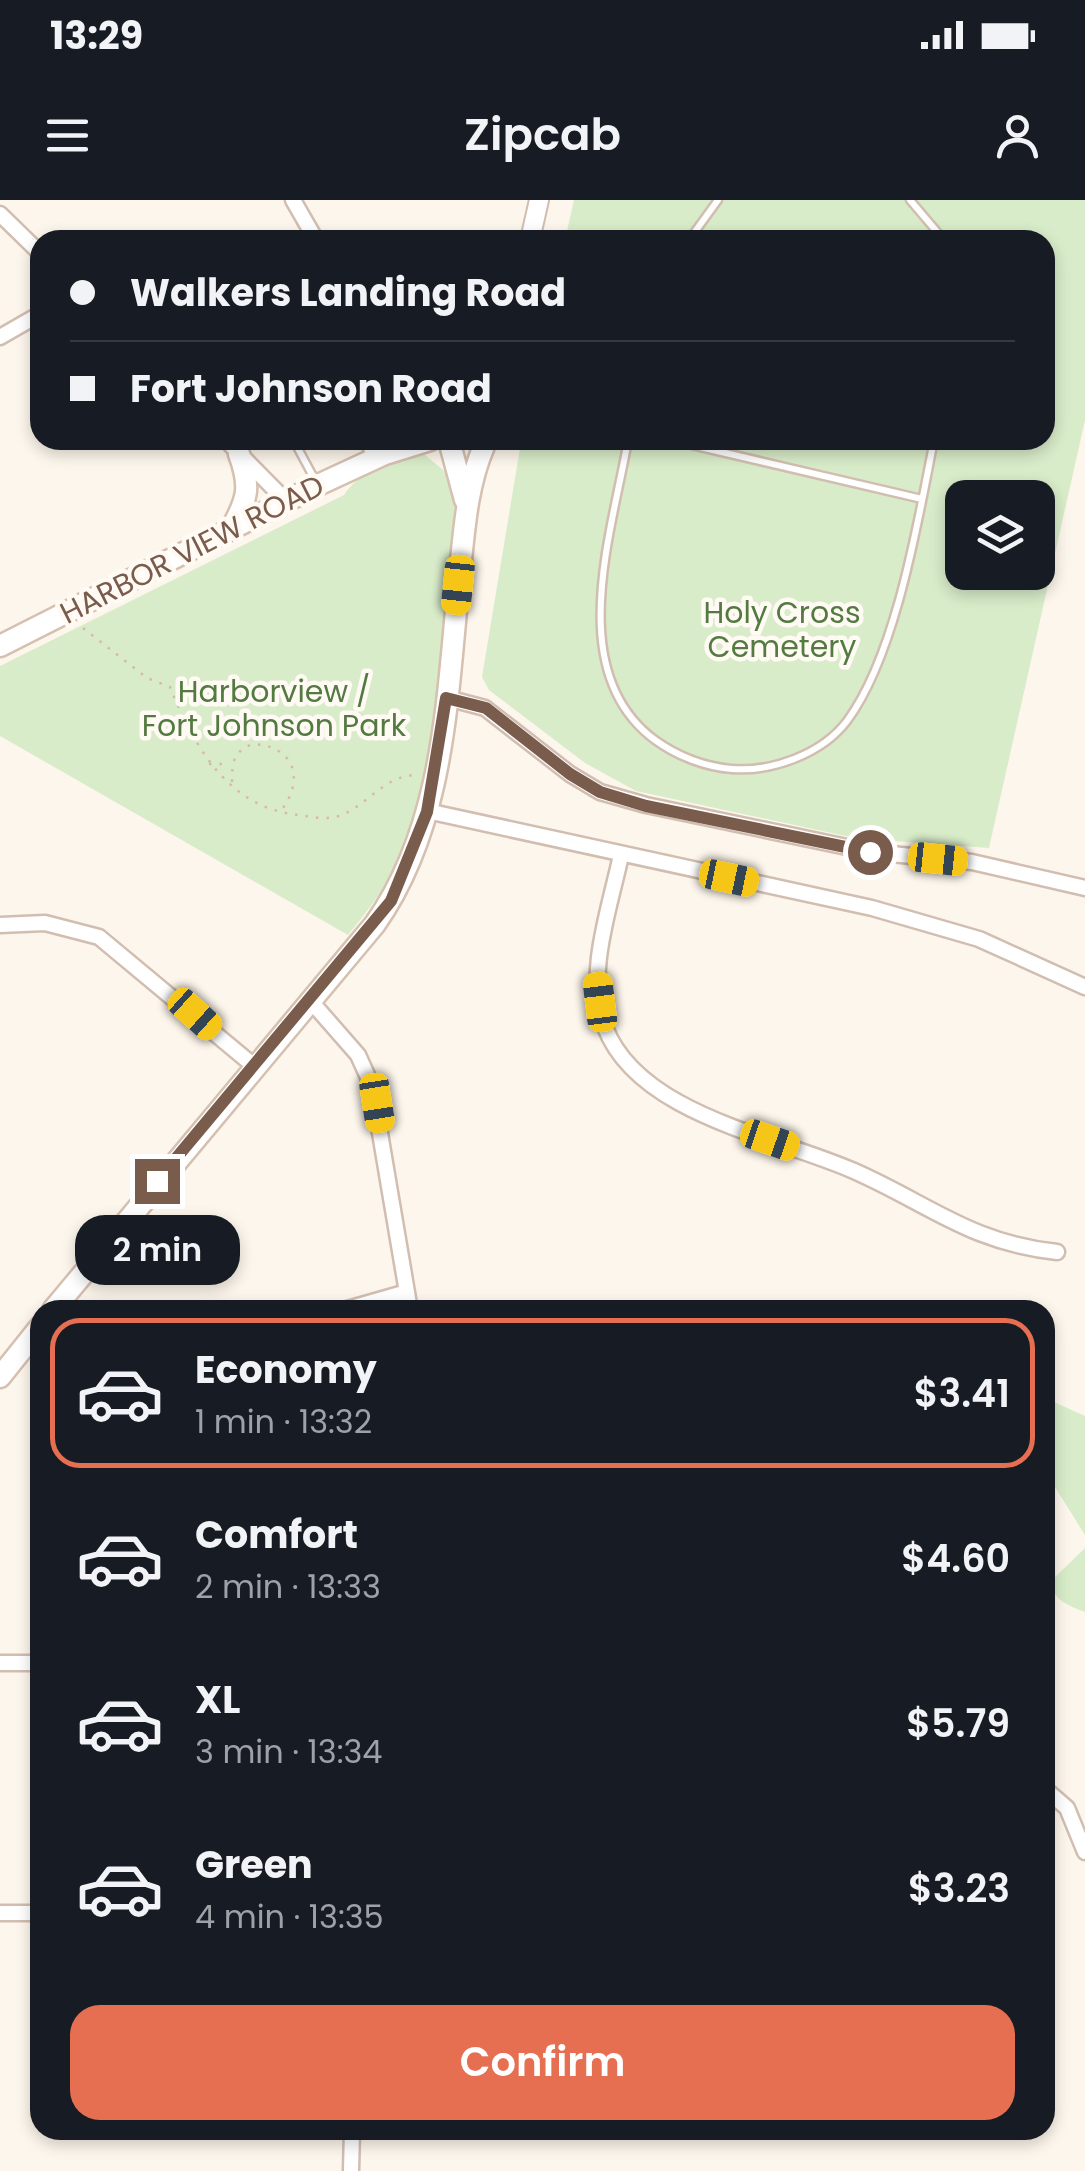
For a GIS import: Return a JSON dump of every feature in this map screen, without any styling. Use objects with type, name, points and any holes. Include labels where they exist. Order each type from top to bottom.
[{"type":"main road","points":[[231,529],[248,500],[250,483],[234,450]]},
{"type":"main road","points":[[444,450],[467,510]]},
{"type":"main road","points":[[61,1300],[391,901],[427,812],[446,698],[467,510],[487,450]]},
{"type":"main road","name":"HARBOR VIEW ROAD","points":[[0,646],[386,451]]},
{"type":"main road","points":[[0,1377],[30,1340]]},
{"type":"street","points":[[293,200],[310,230]]},
{"type":"street","points":[[532,230],[539,200]]},
{"type":"street","points":[[0,214],[30,243]]},
{"type":"street","points":[[0,337],[30,320]]},
{"type":"street","points":[[236,450],[286,501]]},
{"type":"street","points":[[446,698],[486,708],[570,774],[600,792],[646,806],[870,852],[972,862],[1085,888]]},
{"type":"street","points":[[427,812],[872,908],[978,940],[1085,987]]},
{"type":"street","points":[[622,855],[598,977],[604,1024],[627,1062],[651,1084],[704,1116],[853,1170],[1010,1247],[1056,1252]]},
{"type":"street","points":[[0,925],[45,923],[99,937],[254,1066]]},
{"type":"street","points":[[308,999],[358,1055],[372,1086],[408,1300]]},
{"type":"street","points":[[378,1300],[406,1292]]},
{"type":"street","points":[[0,1663],[30,1663]]},
{"type":"street","points":[[1055,1798],[1067,1808],[1085,1852]]},
{"type":"street","points":[[0,1913],[30,1913]]},
{"type":"street","points":[[351,2171],[352,2140]]},
{"type":"lane","points":[[696,230],[718,200]]},
{"type":"lane","points":[[910,200],[936,230]]},
{"type":"lane","points":[[299,450],[318,486]]},
{"type":"lane","points":[[626,450],[600,618],[606,668],[616,693],[648,734],[698,762],[722,769],[770,768],[820,744],[844,725],[880,660],[932,450]]},
{"type":"lane","points":[[713,450],[922,499]]},
{"type":"path","points":[[70,610],[84,628],[147,678],[170,687],[180,715],[208,764],[230,784],[278,813],[341,816],[402,775],[434,778]]},
{"type":"path","points":[[230,784],[231,765],[238,752],[252,744],[270,748],[290,763],[296,788],[278,813]]},
{"type":"path","points":[[208,764],[231,765]]},
{"type":"green space","name":"Holy Cross Cemetery","points":[[574,200],[1085,200],[1085,420],[1055,554],[1055,480],[945,480],[945,590],[1047,590],[989,848],[855,838],[636,791],[585,763],[489,690],[482,677],[520,450],[1055,450],[1055,230],[567,230]]},
{"type":"green space","name":"Harborview / Fort Johnson Park","points":[[425,455],[448,474],[456,505],[447,634],[434,729],[415,816],[402,852],[385,885],[348,935],[0,736],[0,666],[344,495],[358,479],[380,466],[403,457]]},
{"type":"green space","points":[[1055,1402],[1085,1416],[1085,1535],[1055,1487]]},
{"type":"green space","points":[[1085,1548],[1085,1612],[1058,1598],[1055,1577]]},
{"type":"route","points":[[157,1181],[391,901],[427,812],[438,765],[446,698],[468,700],[486,708],[548,758],[600,792],[646,806],[870,852]]}]
